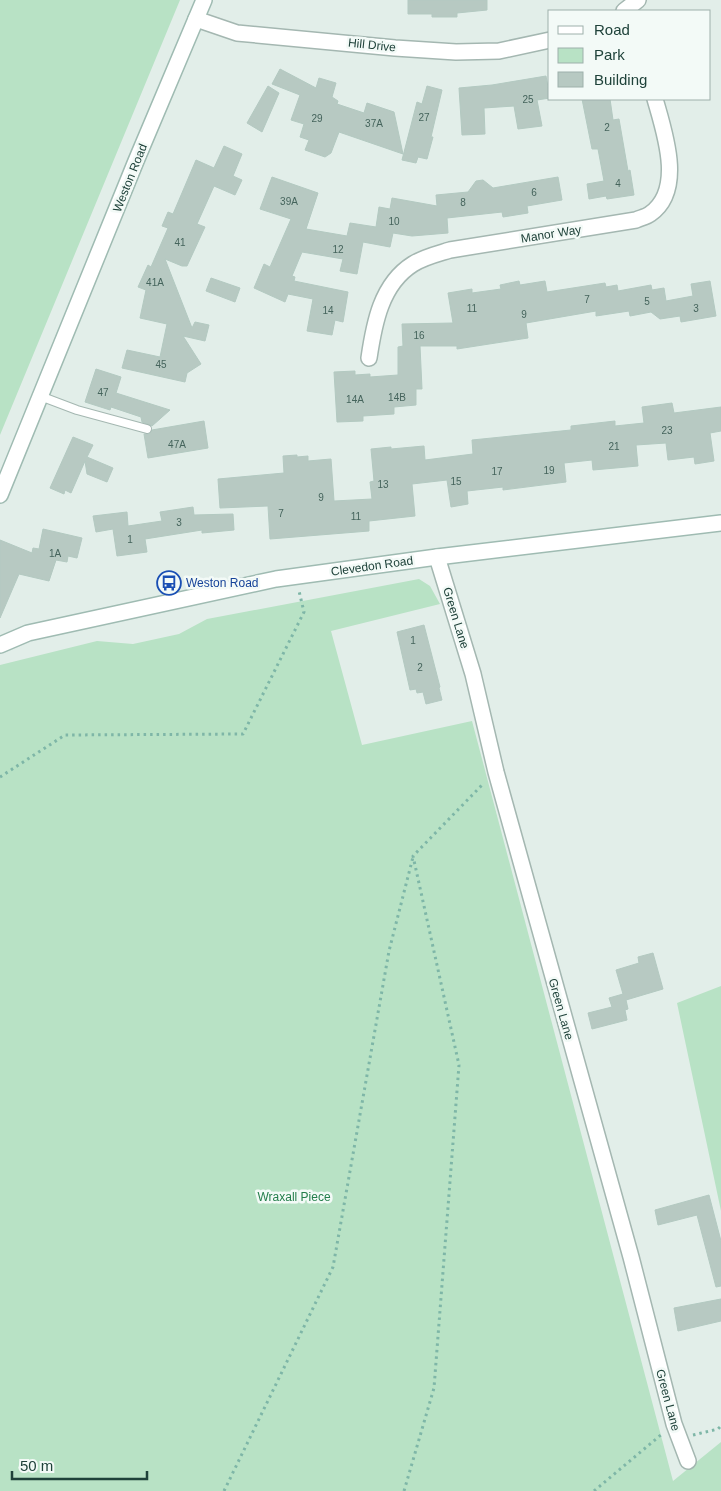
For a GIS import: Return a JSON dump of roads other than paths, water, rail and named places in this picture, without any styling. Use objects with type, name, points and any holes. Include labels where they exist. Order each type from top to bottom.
[{"type":"street","name":"Weston Road","points":[[0,495],[204,0]]},
{"type":"street","points":[[625,10],[638,0]]},
{"type":"street","name":"Hill Drive","points":[[196,20],[237,33],[456,52],[499,51],[548,40]]},
{"type":"street","name":"Manor Way","points":[[369,358],[366,332],[392,284],[411,265],[420,260],[450,250],[636,220],[650,214],[661,204],[667,189],[669,175],[666,137],[655,100]]},
{"type":"street","name":"Clevedon Road","points":[[0,645],[28,633],[296,576],[721,523]]},
{"type":"street","name":"Green Lane","points":[[437,557],[473,674],[496,772],[631,1257],[674,1424],[688,1461]]},
{"type":"street","name":"Clevedon Road","points":[[0,632],[28,633]]},
{"type":"lane","points":[[40,396],[76,410],[146,429]]},
{"type":"place","name":"Weston Road","points":[[169,583]]},
{"type":"park label","name":"Wraxall Piece","points":[[294,1197]]}]
